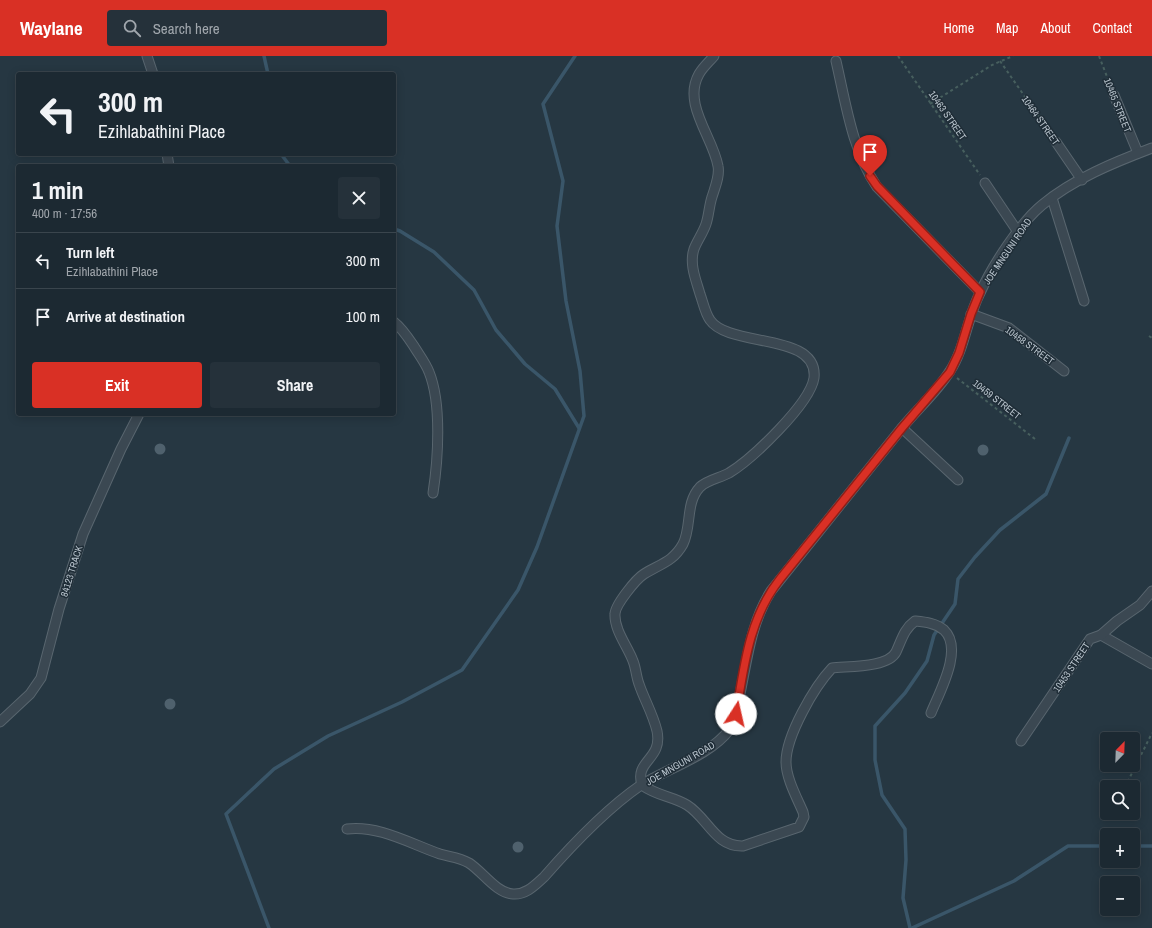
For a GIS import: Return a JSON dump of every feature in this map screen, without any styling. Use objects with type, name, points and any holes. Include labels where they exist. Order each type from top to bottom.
[{"type":"street","points":[[147,56],[152,72]]},
{"type":"street","points":[[714,56],[699,73],[695,89],[695,104],[713,147],[719,168],[706,224],[694,251],[694,271],[705,310],[710,320],[727,332],[775,343],[806,356],[813,366],[814,377],[809,395],[758,451],[730,472],[701,486],[690,509],[688,528],[683,543],[665,564],[638,578],[616,608],[615,618],[617,626],[633,661],[638,683],[658,735],[654,756],[641,768],[640,774],[642,785],[653,793],[685,804],[704,820],[717,838],[735,846],[743,846],[799,827],[804,817],[788,772],[787,756],[799,720],[820,680],[832,668],[868,665],[885,660],[895,654],[908,626],[915,621],[930,623],[944,630],[952,642],[949,670],[931,713]]},
{"type":"street","points":[[836,61],[858,150],[870,176],[877,186],[980,292]]},
{"type":"street","name":"10465 STREET","points":[[1114,95],[1138,154]]},
{"type":"street","name":"10464 STREET","points":[[1056,142],[1082,180]]},
{"type":"street","name":"JOE MNGUNI ROAD","points":[[347,829],[359,828],[374,830],[442,855],[458,857],[480,871],[503,891],[512,894],[519,894],[530,890],[606,814],[642,785],[705,749],[729,730],[736,714],[754,625],[764,601],[780,579],[902,428],[950,372],[959,353],[971,314],[980,292],[1018,232],[1033,214],[1052,198],[1082,180],[1152,148]]},
{"type":"street","points":[[985,183],[1018,232]]},
{"type":"street","points":[[1052,198],[1084,301]]},
{"type":"street","name":"10458 STREET","points":[[971,314],[1009,328],[1064,371]]},
{"type":"street","points":[[396,324],[409,339],[429,371],[434,394],[437,452],[432,493]]},
{"type":"street","name":"84123 TRACK","points":[[0,722],[30,694],[41,678],[59,609],[83,534],[121,449],[138,416]]},
{"type":"street","points":[[902,428],[958,480]]},
{"type":"street","name":"10453 STREET","points":[[1021,741],[1090,639],[1100,635],[1140,605],[1152,591]]},
{"type":"street","points":[[1100,635],[1152,664]]},
{"type":"path","name":"10463 STREET","points":[[898,56],[985,183]]},
{"type":"path","points":[[930,104],[992,65],[1013,56]]},
{"type":"path","name":"10465 STREET","points":[[1099,56],[1114,95]]},
{"type":"path","name":"10464 STREET","points":[[1000,61],[1056,142]]},
{"type":"path","name":"10459 STREET","points":[[950,372],[1035,439]]},
{"type":"path","points":[[1128,780],[1152,733]]},
{"type":"building","points":[[160,443],[164,445],[166,449],[164,453],[160,455],[156,453],[154,449],[156,445]]},
{"type":"building","points":[[983,444],[987,446],[989,450],[987,454],[983,456],[979,454],[977,450],[979,446]]},
{"type":"building","points":[[170,698],[174,700],[176,704],[174,708],[170,710],[166,708],[164,704],[166,700]]},
{"type":"building","points":[[518,841],[522,843],[524,847],[522,851],[518,853],[514,851],[512,847],[514,843]]},
{"type":"waterway","points":[[264,56],[268,72]]},
{"type":"waterway","points":[[269,928],[226,814],[274,769],[328,736],[402,702],[462,670],[518,590],[537,547],[584,416],[580,371],[566,301],[557,226],[563,181],[543,104],[575,56]]},
{"type":"waterway","points":[[282,156],[288,164]]},
{"type":"waterway","points":[[396,230],[434,252],[474,290],[496,330],[525,364],[555,389],[579,428]]},
{"type":"waterway","points":[[910,928],[903,898],[906,860],[905,829],[882,795],[875,760],[875,726],[905,693],[927,661],[934,635],[955,604],[958,579],[975,557],[1000,530],[1046,494],[1069,438]]},
{"type":"waterway","points":[[912,928],[1014,881],[1068,846],[1100,846]]},
{"type":"waterway","points":[[1140,846],[1152,846]]},
{"type":"route","points":[[736,714],[754,625],[764,601],[780,579],[902,428],[950,372],[959,353],[971,314],[980,292],[965,279],[930,240],[877,186],[870,176]]}]
